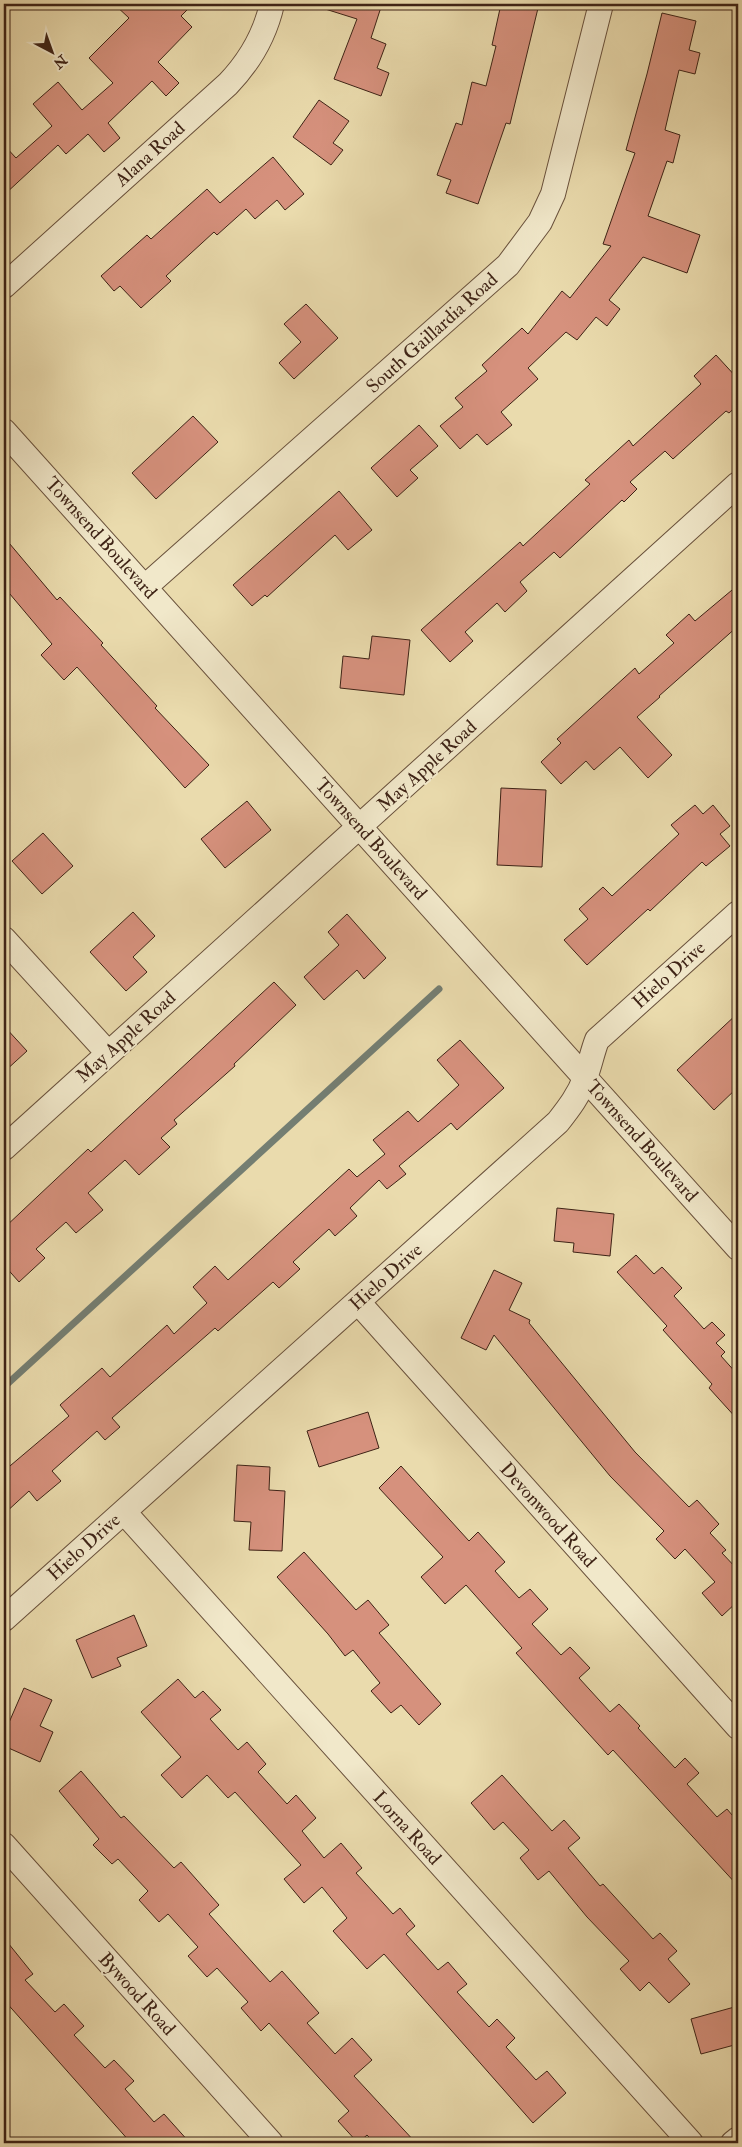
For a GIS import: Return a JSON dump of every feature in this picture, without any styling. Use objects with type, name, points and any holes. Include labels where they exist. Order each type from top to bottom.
[{"type":"street","name":"Alana Road","points":[[4,286],[228,84],[241,70],[256,48],[272,4]]},
{"type":"street","name":"South Gaillardia Road","points":[[145,588],[508,266],[540,222],[553,194],[600,4]]},
{"type":"street","name":"Townsend Boulevard","points":[[4,430],[738,1248]]},
{"type":"street","name":"May Apple Road","points":[[4,1148],[738,484]]},
{"type":"street","name":"Hielo Drive","points":[[4,1619],[558,1122],[574,1102],[585,1078],[597,1040],[738,913]]},
{"type":"street","points":[[4,939],[108,1053]]},
{"type":"street","name":"Devonwood Road","points":[[358,1302],[738,1727]]},
{"type":"street","name":"Lorna Road","points":[[124,1512],[691,2143]]},
{"type":"street","name":"Bywood Road","points":[[4,1845],[271,2143]]},
{"type":"street","points":[[734,2143],[738,2139]]},
{"type":"building","points":[[114,4],[193,4],[181,16],[192,27],[158,62],[179,83],[166,96],[152,81],[108,123],[120,138],[104,152],[88,134],[66,154],[58,145],[4,195],[4,145],[16,158],[52,126],[33,104],[58,82],[82,110],[113,83],[89,58],[129,18]]},
{"type":"building","points":[[322,4],[382,4],[371,38],[386,44],[377,68],[389,73],[381,96],[334,79],[357,19],[322,8]]},
{"type":"building","points":[[501,4],[539,4],[510,124],[506,123],[478,204],[446,193],[451,180],[437,175],[456,123],[462,125],[472,82],[486,86],[496,46],[492,45]]},
{"type":"building","points":[[662,13],[696,21],[689,50],[700,53],[695,74],[679,70],[665,130],[680,135],[673,163],[667,161],[648,216],[700,235],[687,273],[643,257],[609,300],[620,309],[607,326],[596,317],[577,340],[566,332],[528,368],[538,379],[501,412],[512,425],[487,445],[477,434],[460,449],[440,426],[463,407],[455,398],[487,371],[482,365],[522,328],[528,334],[562,291],[570,298],[611,246],[603,244],[635,153],[626,150]]},
{"type":"building","points":[[319,100],[349,121],[333,143],[343,150],[331,165],[293,137]]},
{"type":"building","points":[[273,157],[304,194],[285,210],[277,200],[255,219],[246,209],[217,235],[214,232],[166,276],[171,281],[141,308],[120,286],[114,291],[101,276],[147,235],[151,239],[207,189],[220,203]]},
{"type":"building","points":[[306,304],[338,338],[294,379],[279,363],[301,342],[284,324]]},
{"type":"building","points":[[716,355],[738,379],[738,405],[729,413],[726,411],[673,459],[665,451],[630,482],[637,489],[624,502],[622,500],[560,558],[554,552],[520,582],[527,591],[505,612],[497,603],[465,632],[473,641],[450,662],[421,630],[520,542],[523,546],[590,484],[585,480],[629,440],[633,446],[701,384],[694,376]]},
{"type":"building","points":[[193,416],[218,442],[156,499],[132,473]]},
{"type":"building","points":[[419,425],[438,446],[410,470],[418,478],[397,497],[371,468]]},
{"type":"building","points":[[339,491],[372,530],[348,550],[335,535],[267,597],[265,595],[252,606],[233,585]]},
{"type":"building","points":[[4,537],[57,600],[60,597],[103,643],[101,645],[157,706],[155,708],[209,765],[185,788],[77,667],[64,680],[41,655],[52,644],[4,587]]},
{"type":"building","points":[[738,585],[738,626],[637,717],[672,755],[648,778],[620,747],[594,770],[586,761],[561,784],[541,762],[561,743],[557,739],[635,668],[639,674],[674,643],[666,635],[689,614],[695,621]]},
{"type":"building","points":[[372,636],[410,640],[404,695],[340,688],[343,656],[369,659]]},
{"type":"building","points":[[501,788],[546,790],[542,867],[497,865]]},
{"type":"building","points":[[247,801],[271,830],[225,868],[201,839]]},
{"type":"building","points":[[695,805],[703,814],[713,805],[730,826],[720,834],[730,846],[706,866],[702,862],[650,911],[648,909],[587,965],[564,940],[588,919],[579,909],[603,887],[612,896],[679,834],[671,825]]},
{"type":"building","points":[[43,833],[73,866],[42,894],[12,861]]},
{"type":"building","points":[[133,912],[155,936],[133,957],[147,972],[126,991],[90,952]]},
{"type":"building","points":[[347,914],[386,958],[364,979],[357,970],[324,1000],[304,977],[339,945],[328,932]]},
{"type":"building","points":[[274,982],[296,1005],[234,1064],[235,1066],[174,1120],[177,1124],[161,1138],[170,1147],[139,1175],[125,1160],[88,1193],[103,1210],[76,1233],[66,1222],[36,1249],[45,1258],[19,1282],[4,1265],[4,1228],[88,1149],[91,1152]]},
{"type":"building","points":[[738,1013],[738,1087],[714,1110],[677,1070]]},
{"type":"building","points":[[4,1026],[27,1051],[4,1072]]},
{"type":"building","points":[[460,1040],[504,1088],[457,1130],[451,1123],[399,1166],[406,1174],[387,1189],[379,1180],[350,1208],[357,1216],[335,1236],[329,1229],[293,1262],[300,1269],[279,1288],[273,1282],[218,1331],[215,1328],[112,1418],[120,1427],[105,1440],[97,1431],[52,1471],[61,1481],[37,1501],[29,1491],[4,1514],[4,1471],[69,1416],[60,1405],[102,1368],[110,1377],[167,1325],[174,1334],[207,1303],[193,1287],[215,1266],[228,1280],[349,1169],[357,1177],[385,1154],[373,1140],[408,1111],[418,1122],[459,1085],[437,1060]]},
{"type":"building","points":[[557,1208],[614,1214],[610,1256],[573,1252],[574,1243],[554,1241]]},
{"type":"building","points":[[636,1255],[654,1274],[662,1267],[682,1288],[674,1296],[704,1329],[712,1322],[725,1335],[716,1343],[725,1352],[721,1356],[738,1375],[738,1420],[709,1388],[712,1384],[663,1330],[667,1326],[617,1272]]},
{"type":"building","points":[[494,1270],[522,1283],[509,1310],[530,1320],[529,1323],[635,1452],[689,1507],[697,1500],[719,1524],[710,1533],[726,1550],[722,1553],[738,1570],[738,1601],[722,1616],[702,1593],[715,1582],[685,1549],[675,1559],[656,1539],[664,1531],[610,1476],[494,1335],[486,1350],[461,1338]]},
{"type":"building","points":[[368,1412],[379,1448],[319,1467],[307,1431]]},
{"type":"building","points":[[237,1465],[270,1467],[269,1490],[285,1491],[282,1551],[249,1550],[251,1522],[234,1521]]},
{"type":"building","points":[[401,1466],[469,1541],[478,1532],[505,1562],[495,1571],[519,1598],[530,1589],[548,1609],[532,1624],[561,1655],[570,1647],[590,1668],[579,1678],[610,1712],[619,1704],[640,1726],[638,1728],[675,1768],[685,1758],[699,1773],[687,1784],[717,1817],[727,1809],[738,1822],[738,1886],[613,1750],[608,1755],[569,1712],[516,1653],[522,1648],[466,1585],[445,1604],[421,1577],[443,1557],[379,1488]]},
{"type":"building","points":[[304,1552],[356,1610],[368,1600],[389,1625],[379,1633],[441,1704],[419,1725],[401,1705],[391,1713],[371,1691],[380,1683],[353,1650],[345,1656],[277,1577]]},
{"type":"building","points":[[134,1615],[147,1646],[117,1658],[121,1666],[92,1678],[76,1640]]},
{"type":"building","points":[[178,1679],[195,1698],[203,1691],[221,1710],[210,1719],[238,1750],[247,1742],[266,1764],[258,1772],[287,1804],[296,1795],[316,1818],[302,1831],[324,1858],[341,1843],[362,1868],[356,1873],[393,1914],[400,1908],[415,1926],[406,1934],[438,1970],[448,1962],[467,1984],[457,1992],[489,2027],[497,2019],[515,2038],[506,2047],[536,2080],[547,2071],[566,2093],[533,2123],[384,1954],[367,1969],[333,1931],[347,1918],[322,1887],[304,1903],[284,1879],[301,1865],[235,1792],[228,1798],[207,1775],[182,1798],[161,1775],[181,1757],[141,1712]]},
{"type":"building","points":[[24,1688],[52,1700],[40,1726],[53,1732],[40,1762],[4,1746],[4,1734]]},
{"type":"building","points":[[81,1771],[121,1818],[124,1816],[174,1868],[181,1862],[219,1905],[209,1914],[270,1982],[282,1971],[319,2013],[307,2023],[335,2054],[352,2038],[372,2060],[354,2076],[416,2143],[375,2143],[367,2135],[358,2143],[338,2121],[349,2111],[269,2023],[261,2031],[241,2008],[248,2002],[217,1968],[207,1977],[188,1956],[198,1947],[168,1914],[159,1922],[139,1900],[148,1891],[118,1859],[112,1864],[93,1845],[99,1839],[59,1791]]},
{"type":"building","points":[[502,1775],[552,1831],[564,1820],[580,1838],[568,1848],[600,1886],[603,1884],[653,1939],[660,1933],[677,1951],[668,1959],[690,1984],[669,2003],[649,1982],[640,1991],[620,1969],[629,1961],[587,1917],[549,1871],[538,1880],[520,1858],[529,1850],[503,1822],[494,1830],[471,1803]]},
{"type":"building","points":[[4,1938],[33,1974],[25,1980],[55,2012],[64,2004],[84,2026],[74,2035],[105,2068],[114,2060],[134,2081],[125,2089],[154,2122],[164,2114],[190,2143],[131,2143],[4,2000]]},
{"type":"building","points":[[738,2006],[738,2044],[701,2054],[691,2019]]},
{"type":"waterway","points":[[4,1387],[439,989]]}]
